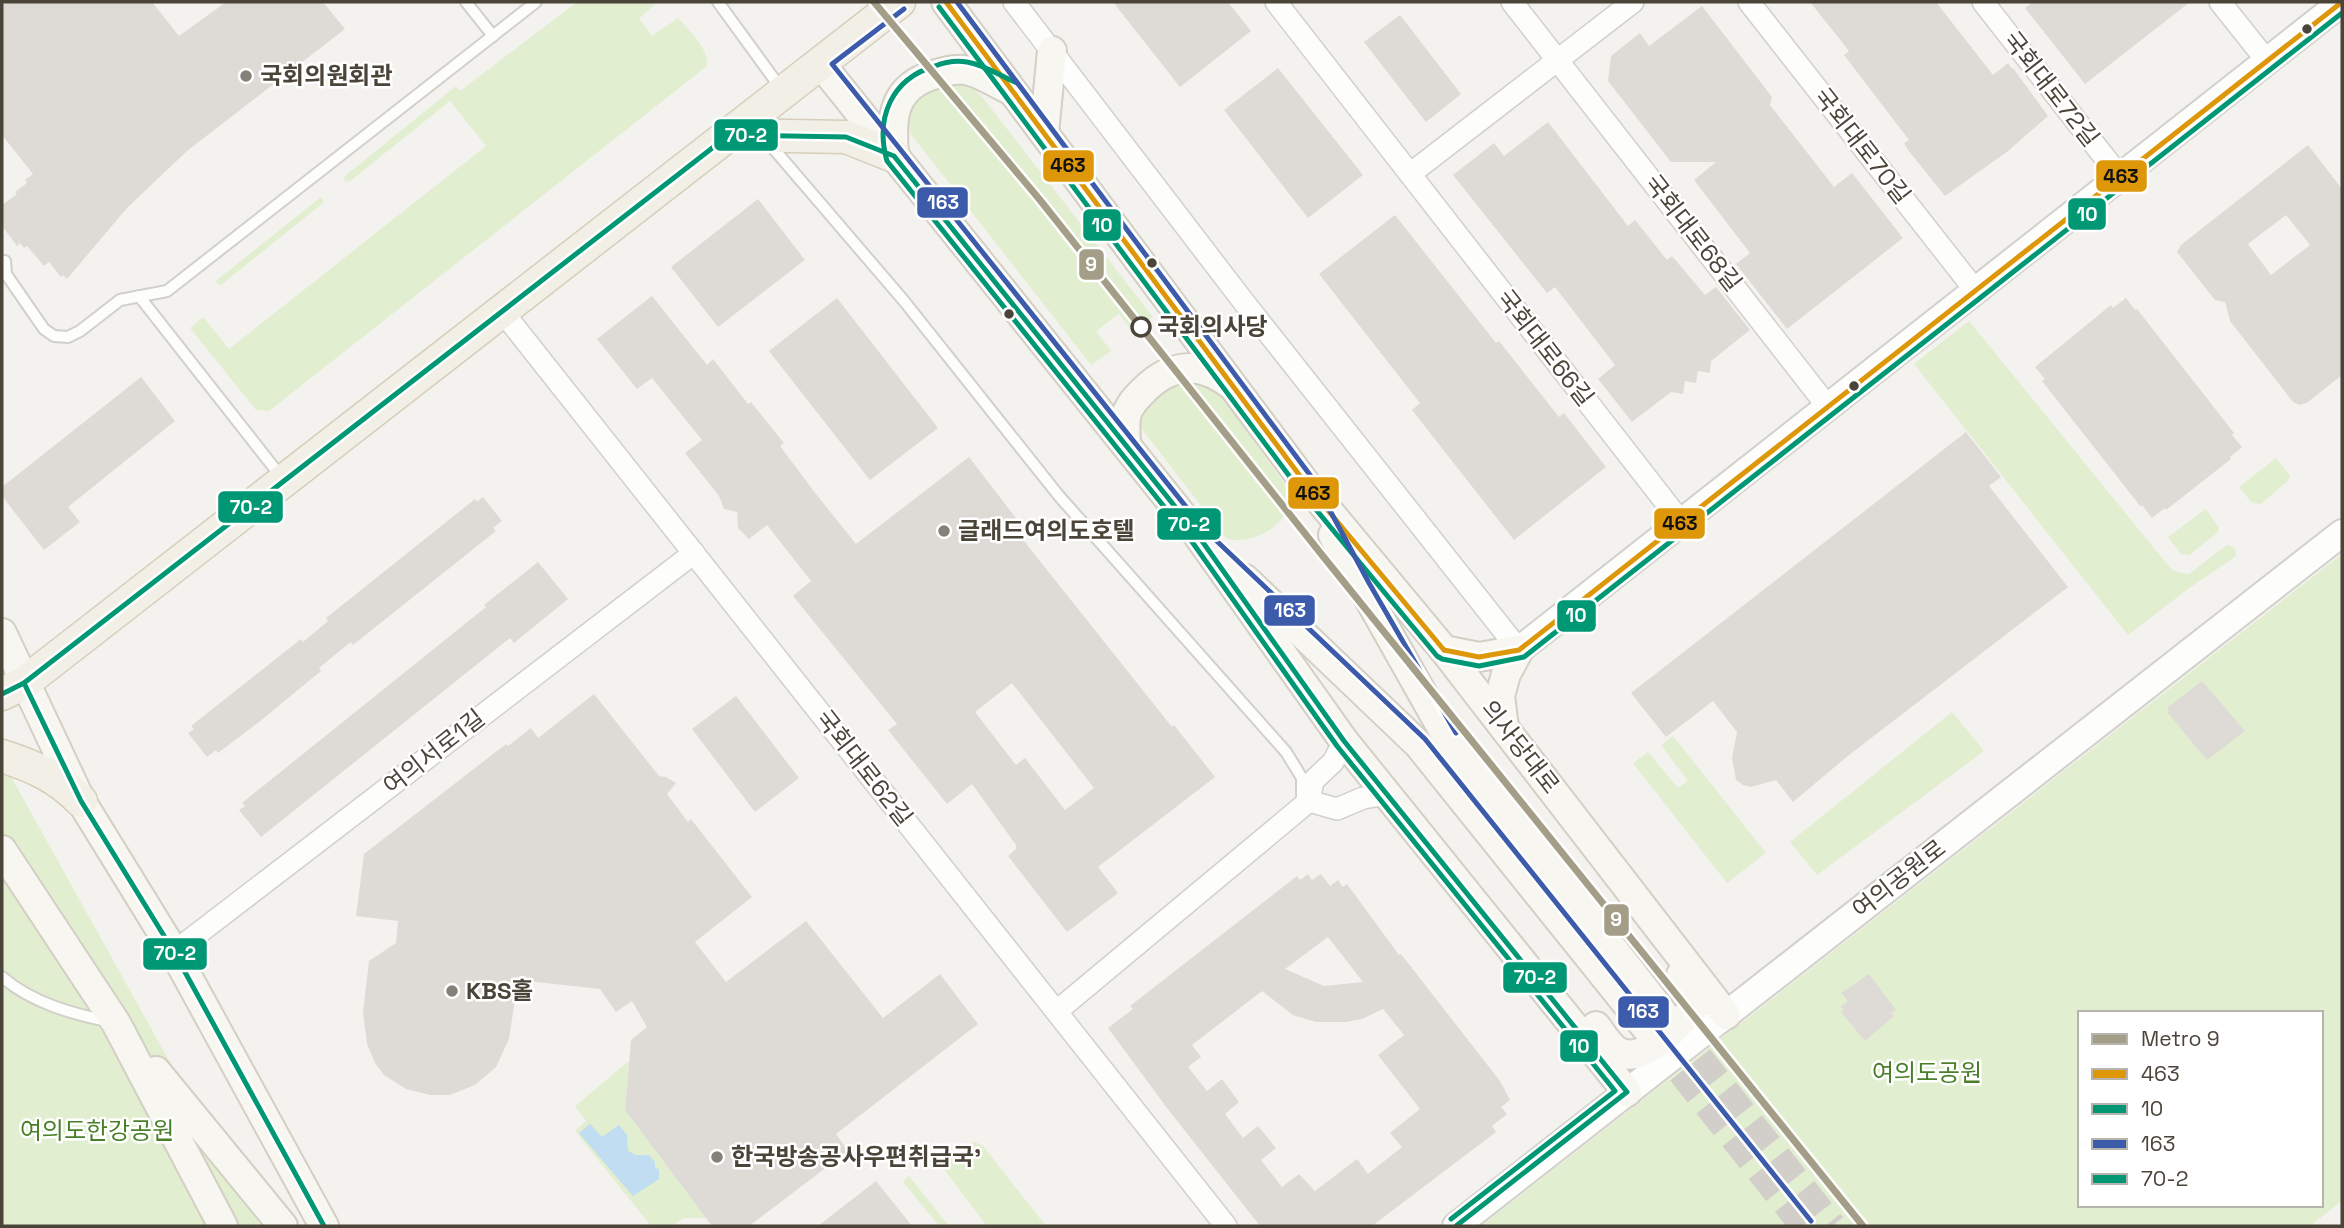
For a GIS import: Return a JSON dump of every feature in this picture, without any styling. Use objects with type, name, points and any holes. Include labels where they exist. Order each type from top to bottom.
[{"type":"main road","points":[[13,689],[899,2]]},
{"type":"main road","name":"의사당대로","points":[[946,2],[1306,484],[1444,650],[1726,1015]]},
{"type":"main road","points":[[1044,133],[1052,51]]},
{"type":"main road","name":"의사당대로","points":[[820,64],[1197,534],[1344,741],[1627,1092]]},
{"type":"main road","points":[[729,135],[846,137],[894,156],[894,113],[903,92],[916,82],[943,71],[967,70],[1013,91]]},
{"type":"main road","points":[[1126,445],[1127,414],[1136,398],[1152,381],[1172,370],[1194,367],[1214,373],[1235,388]]},
{"type":"main road","name":"의사당대로","points":[[1197,534],[1418,744],[1655,1021],[1444,732],[1306,484]]},
{"type":"main road","points":[[2,633],[13,689],[174,952],[324,1226]]},
{"type":"main road","points":[[1444,650],[1479,657],[1518,650]]},
{"type":"main road","points":[[1504,727],[1500,696],[1506,674],[1518,650]]},
{"type":"main road","points":[[2,756],[26,763],[48,774],[81,802]]},
{"type":"main road","points":[[2,850],[116,1023],[223,1226]]},
{"type":"main road","points":[[1538,981],[1594,1023],[1608,1042],[1624,1054],[1640,1054],[1665,1037],[1693,1009],[1696,998],[1673,965],[1644,908]]},
{"type":"main road","points":[[116,1023],[283,1226]]},
{"type":"street","points":[[1014,2],[1243,301],[1518,650],[2342,2]]},
{"type":"street","name":"국회대로66길","points":[[1276,2],[1681,522]]},
{"type":"street","name":"국회대로68길","points":[[1512,2],[1828,407]]},
{"type":"street","points":[[1410,174],[1633,2]]},
{"type":"street","name":"국회대로70길","points":[[1749,2],[1975,290]]},
{"type":"street","name":"국회대로72길","points":[[1983,2],[2120,177]]},
{"type":"street","points":[[2220,2],[2267,61]]},
{"type":"street","name":"국회대로62길","points":[[502,311],[1226,1226]]},
{"type":"street","name":"여의공원로","points":[[1456,1226],[2342,533]]},
{"type":"street","name":"여의서로1길","points":[[174,952],[694,553]]},
{"type":"street","points":[[1057,1011],[1305,804],[1314,781],[1333,762],[1344,741]]},
{"type":"street","points":[[1305,804],[1337,809],[1363,798],[1388,794]]},
{"type":"lane","points":[[466,2],[493,36]]},
{"type":"lane","points":[[5,261],[6,274],[44,329],[54,336],[68,337],[80,331],[120,300],[167,291],[536,2]]},
{"type":"lane","points":[[718,2],[784,92]]},
{"type":"lane","points":[[761,135],[904,301],[1059,496],[1286,752],[1302,778],[1305,804]]},
{"type":"lane","points":[[139,296],[284,480]]},
{"type":"lane","points":[[2,977],[14,988],[72,1014],[116,1023]]},
{"type":"green space","points":[[577,2],[658,2],[639,18],[652,36],[678,18],[702,46],[707,66],[269,411],[256,410],[190,328],[203,317],[229,349],[486,146],[450,101],[350,181],[346,182],[344,179],[456,86],[460,91]]},
{"type":"green space","points":[[961,83],[974,89],[983,98],[1153,317],[1134,333],[1119,314],[1096,331],[1111,351],[1091,365],[910,133],[910,110],[918,96],[930,89]]},
{"type":"green space","points":[[321,197],[323,203],[221,285],[216,283],[217,280]]},
{"type":"green space","points":[[1969,321],[2171,569],[2189,574],[2227,545],[2235,548],[2236,556],[2128,635],[1914,364]]},
{"type":"green space","points":[[1183,376],[1218,391],[1283,482],[1289,498],[1287,509],[1270,530],[1243,540],[1226,538],[1141,428],[1139,411]]},
{"type":"green space","points":[[2276,458],[2290,476],[2288,481],[2261,504],[2252,503],[2239,487]]},
{"type":"green space","points":[[2206,509],[2219,528],[2217,533],[2189,555],[2181,554],[2168,537]]},
{"type":"green space","name":"여의도공원","points":[[2342,554],[2342,1201],[2310,1226],[1481,1226]]},
{"type":"green space","points":[[1952,712],[1984,751],[1817,875],[1790,842]]},
{"type":"green space","points":[[1673,736],[1766,853],[1727,883],[1633,763],[1648,752],[1678,788],[1688,781],[1661,745]]},
{"type":"green space","name":"여의도한강공원","points":[[2,760],[14,782],[261,1226],[2,1226]]},
{"type":"green space","points":[[629,1061],[625,1110],[706,1218],[683,1218],[673,1226],[651,1226],[575,1131],[586,1121],[575,1106]]},
{"type":"green space","points":[[975,1142],[983,1146],[1046,1226],[987,1226],[943,1168],[956,1152]]},
{"type":"green space","points":[[909,1176],[949,1226],[939,1226],[903,1182]]},
{"type":"water","points":[[590,1124],[602,1137],[619,1125],[627,1135],[628,1151],[636,1155],[649,1155],[655,1162],[655,1168],[659,1169],[659,1179],[633,1196],[579,1133]]},
{"type":"building","points":[[2,2],[152,2],[179,36],[226,2],[323,2],[345,29],[187,151],[127,208],[67,279],[63,275],[61,277],[49,262],[44,266],[27,246],[24,248],[20,243],[17,246],[2,226],[2,205],[17,194],[15,192],[27,183],[25,180],[33,174],[2,135]]},
{"type":"building","points":[[1113,2],[1228,2],[1251,31],[1180,87]]},
{"type":"building","points":[[1810,2],[1936,2],[1993,75],[2008,63],[2048,116],[2008,151],[1945,196],[1908,150],[1904,143],[1909,140],[1844,55],[1849,51]]},
{"type":"building","points":[[2033,2],[2190,2],[2085,84],[2025,8]]},
{"type":"building","points":[[1702,6],[1772,97],[1770,105],[1834,187],[1852,173],[1903,238],[1787,329],[1736,264],[1750,253],[1694,180],[1716,162],[1671,162],[1608,81],[1611,56],[1640,33],[1649,46]]},
{"type":"building","points":[[1400,15],[1461,94],[1426,122],[1364,42]]},
{"type":"building","points":[[1278,68],[1363,175],[1308,218],[1224,110]]},
{"type":"building","points":[[1548,122],[1628,226],[1635,220],[1667,260],[1672,256],[1705,295],[1716,287],[1750,330],[1711,361],[1710,373],[1698,371],[1696,383],[1685,381],[1683,394],[1671,392],[1632,422],[1598,379],[1615,365],[1555,287],[1547,293],[1453,175],[1494,143],[1504,156]]},
{"type":"building","points":[[2308,145],[2342,189],[2342,375],[2308,402],[2300,405],[2293,402],[2230,321],[2225,302],[2215,300],[2177,252],[2181,245]],"holes":[[[2286,215],[2310,245],[2271,275],[2248,244]]]},
{"type":"building","points":[[758,199],[805,260],[718,327],[671,267]]},
{"type":"building","points":[[1395,215],[1496,343],[1499,341],[1559,417],[1564,413],[1606,467],[1514,540],[1412,410],[1420,403],[1319,274]]},
{"type":"building","points":[[652,296],[707,365],[713,359],[748,404],[751,402],[784,443],[780,446],[856,544],[969,457],[1022,526],[1016,531],[1215,777],[1098,867],[1118,893],[1067,932],[1008,856],[1016,849],[1016,845],[972,784],[947,804],[888,730],[897,724],[793,596],[811,581],[767,525],[749,539],[738,528],[737,512],[724,509],[719,496],[685,453],[702,440],[652,378],[637,389],[597,339]],"holes":[[[1012,683],[1094,788],[1065,810],[1025,758],[1016,765],[975,712]]]},
{"type":"building","points":[[837,298],[938,428],[870,480],[769,351]]},
{"type":"building","points":[[2126,298],[2234,433],[2232,435],[2242,447],[2231,459],[2152,518],[2042,381],[2045,379],[2035,367],[2111,305],[2113,308]]},
{"type":"building","points":[[141,377],[175,421],[68,507],[80,522],[44,550],[2,496],[2,487]]},
{"type":"building","points":[[1966,432],[2001,477],[1989,486],[2068,587],[1849,755],[1793,802],[1776,780],[1751,787],[1736,780],[1732,758],[1737,732],[1713,701],[1666,737],[1631,693]]},
{"type":"building","points":[[483,497],[502,521],[493,528],[496,531],[353,645],[351,642],[342,649],[319,668],[321,671],[259,722],[218,753],[216,750],[207,757],[188,733],[194,729],[191,726],[301,639],[303,642],[328,621],[326,618],[475,499],[477,502]]},
{"type":"building","points":[[538,562],[568,599],[514,643],[510,638],[261,837],[239,810],[245,806],[242,803]]},
{"type":"building","points":[[2202,681],[2245,731],[2207,760],[2167,712],[2167,708]]},
{"type":"building","points":[[594,694],[659,776],[676,783],[667,794],[688,822],[691,819],[752,897],[695,942],[726,982],[806,921],[883,1018],[940,974],[978,1024],[836,1134],[848,1151],[749,1226],[712,1226],[625,1110],[631,1040],[647,1027],[632,1001],[616,1012],[600,989],[518,980],[509,1039],[496,1067],[475,1085],[450,1095],[430,1095],[406,1089],[384,1075],[375,1063],[367,1044],[363,1013],[369,961],[396,943],[398,921],[356,916],[364,854],[506,744],[508,746],[531,728],[538,738]]},
{"type":"building","points":[[736,696],[799,778],[755,812],[692,729]]},
{"type":"building","points":[[1308,874],[1312,880],[1321,874],[1330,886],[1338,880],[1343,887],[1347,884],[1399,955],[1401,954],[1500,1081],[1510,1100],[1501,1107],[1507,1114],[1492,1126],[1496,1132],[1372,1226],[1260,1226],[1108,1028],[1133,1009],[1130,1006],[1297,876],[1300,880]],"holes":[[[1328,937],[1363,982],[1324,986],[1285,969]],[[1262,991],[1293,1015],[1316,1022],[1362,1019],[1383,1009],[1404,1035],[1378,1055],[1420,1109],[1390,1133],[1402,1147],[1368,1174],[1357,1159],[1315,1191],[1299,1174],[1282,1187],[1261,1160],[1276,1148],[1258,1126],[1243,1138],[1225,1114],[1239,1102],[1222,1079],[1207,1091],[1188,1067],[1201,1057],[1192,1045]]]},
{"type":"building","points":[[1869,974],[1896,1010],[1891,1013],[1894,1016],[1865,1041],[1841,1012],[1841,1006],[1848,1001],[1841,993]]},
{"type":"building","points":[[876,1181],[912,1226],[818,1226]]},
{"type":"tunnel","points":[[1673,1025],[1832,1226]]},
{"type":"tunnel","points":[[1655,1039],[1804,1226]]},
{"type":"metro line","name":"9","points":[[874,2],[1040,200],[1322,555],[1863,1226]]},
{"type":"transit line","name":"463","points":[[946,2],[1306,484],[1444,650]]},
{"type":"transit line","name":"163","points":[[957,2],[1313,479],[1369,583],[1456,733]]},
{"type":"transit line","name":"463","points":[[1444,650],[1479,657],[1519,650],[2342,2]]},
{"type":"transit line","name":"10","points":[[939,7],[1299,489],[1437,656],[1479,666],[1524,657],[2342,13]]},
{"type":"transit line","name":"163","points":[[904,9],[832,64],[1203,528],[1425,739],[1811,1221]]},
{"type":"transit line","name":"10","points":[[1017,83],[974,63],[963,61],[943,63],[920,72],[897,90],[885,115],[883,130],[887,161],[1190,539],[1337,746],[1615,1091],[1451,1219]]},
{"type":"transit line","name":"70-2","points":[[2,694],[24,683],[729,135],[846,137],[894,156],[1197,534],[1344,741],[1627,1092],[1456,1226]]},
{"type":"transit line","name":"70-2","points":[[24,683],[81,801],[174,952],[324,1226]]},
{"type":"place","name":"국회의원회관","points":[[246,76]]},
{"type":"place","name":"국회의사당","points":[[1141,327]]},
{"type":"place","name":"글래드여의도호텔","points":[[944,531]]},
{"type":"place","name":"KBS홀","points":[[452,991]]},
{"type":"place","name":"한국방송공사우편취급국'","points":[[717,1157]]}]
